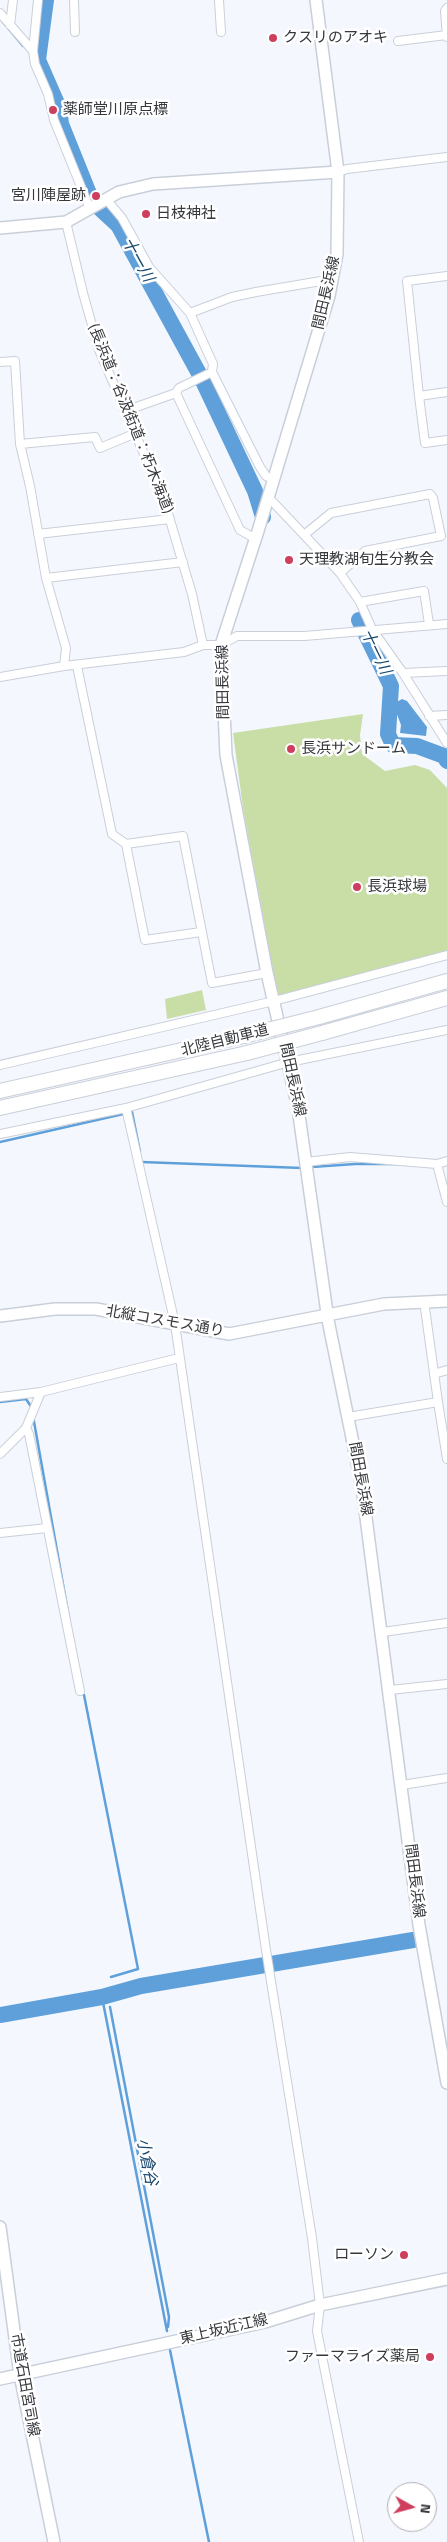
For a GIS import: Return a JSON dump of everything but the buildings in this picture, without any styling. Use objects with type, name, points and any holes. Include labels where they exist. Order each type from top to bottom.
[{"type":"highway","name":"北陸自動車道","points":[[0,1091],[244,1036],[447,981]]},
{"type":"highway","name":"北陸自動車道","points":[[0,1108],[247,1053],[447,998]]},
{"type":"main road","name":"間田長浜線","points":[[316,0],[338,172],[338,221],[333,280],[270,499],[221,645],[226,755],[267,973],[289,1062],[306,1162],[328,1316],[362,1487],[383,1632],[422,1944],[447,2083]]},
{"type":"main road","points":[[0,228],[66,222],[119,192],[153,184],[338,172]]},
{"type":"main road","name":"北縦コスモス通り","points":[[0,1316],[55,1309],[96,1309],[229,1334],[384,1304],[447,1301]]},
{"type":"main road","name":"市道石田宮司線","points":[[0,2227],[20,2375],[54,2542]]},
{"type":"main road","name":"東上坂近江線","points":[[0,2379],[265,2322],[320,2305],[447,2279]]},
{"type":"street","points":[[10,25],[13,0]]},
{"type":"street","points":[[38,0],[33,51],[34,64],[48,94],[54,120],[97,205],[122,218],[149,266],[190,313],[212,364],[212,372],[260,467],[266,476],[274,480]]},
{"type":"street","points":[[74,0],[75,32]]},
{"type":"street","points":[[219,0],[221,32]]},
{"type":"street","points":[[398,41],[447,36],[445,11],[447,8]]},
{"type":"street","points":[[0,13],[33,51]]},
{"type":"street","points":[[338,172],[347,169],[447,157]]},
{"type":"street","name":"(長浜道：谷汲街道：朽木海道)","points":[[66,222],[99,350],[136,433],[170,519],[202,646]]},
{"type":"street","points":[[447,276],[407,280],[425,443],[447,440]]},
{"type":"street","points":[[190,313],[232,297],[333,280]]},
{"type":"street","points":[[0,362],[15,360],[20,444],[30,486],[46,578],[66,648],[64,666]]},
{"type":"street","points":[[126,411],[176,393],[179,388],[212,372]]},
{"type":"street","points":[[419,396],[447,392]]},
{"type":"street","points":[[176,393],[240,530],[257,535]]},
{"type":"street","points":[[20,444],[95,437],[100,448],[136,433]]},
{"type":"street","points":[[304,535],[331,513],[430,494],[434,498],[441,536],[366,552],[340,573]]},
{"type":"street","points":[[270,499],[340,573],[360,602],[372,629],[403,673],[447,743]]},
{"type":"street","points":[[38,534],[170,519]]},
{"type":"street","points":[[46,578],[182,562]]},
{"type":"street","points":[[360,602],[424,591],[429,624]]},
{"type":"street","points":[[0,677],[64,666],[77,666],[184,652],[202,646],[221,645],[237,636],[304,636],[429,624],[447,624]]},
{"type":"street","points":[[77,666],[112,834],[126,844],[145,940],[201,932]]},
{"type":"street","points":[[403,673],[447,671]]},
{"type":"street","points":[[429,716],[447,715]]},
{"type":"street","points":[[126,844],[183,836],[212,984],[267,973]]},
{"type":"street","points":[[0,1065],[274,1001],[447,955]]},
{"type":"street","points":[[0,1134],[126,1108],[289,1062],[447,1030]]},
{"type":"street","points":[[126,1108],[175,1324],[269,1970],[312,2238],[320,2305],[317,2332],[360,2542]]},
{"type":"street","points":[[306,1162],[350,1157],[437,1164],[447,1161]]},
{"type":"street","points":[[437,1164],[447,1202]]},
{"type":"street","points":[[424,1301],[447,1459]]},
{"type":"street","points":[[0,1397],[41,1392],[179,1358]]},
{"type":"street","points":[[434,1374],[447,1370]]},
{"type":"street","points":[[0,1454],[26,1428],[41,1392]]},
{"type":"street","points":[[348,1417],[438,1402]]},
{"type":"street","points":[[26,1428],[30,1434],[80,1691]]},
{"type":"street","points":[[0,1533],[47,1528]]},
{"type":"street","points":[[383,1632],[447,1623]]},
{"type":"street","points":[[390,1690],[447,1684]]},
{"type":"street","points":[[402,1785],[447,1778]]},
{"type":"green space","points":[[363,714],[360,735],[362,754],[385,771],[415,765],[430,770],[447,788],[447,956],[279,1003],[243,808],[233,733]]},
{"type":"green space","points":[[202,990],[206,1010],[167,1019],[165,999]]},
{"type":"water","points":[[402,699],[407,701],[427,727],[426,736],[400,733],[401,725],[395,709],[395,703]]},
{"type":"waterway","name":"十一川","points":[[46,0],[38,60],[59,108],[61,124],[92,201],[118,225],[202,379],[255,491],[263,517]]},
{"type":"waterway","points":[[3,22],[23,46]]},
{"type":"waterway","name":"十一川","points":[[359,620],[391,686],[388,734],[393,745],[417,746],[444,756],[447,761]]},
{"type":"waterway","points":[[0,1142],[132,1112],[140,1152]]},
{"type":"waterway","points":[[142,1162],[302,1168]]},
{"type":"waterway","points":[[312,1167],[398,1164]]},
{"type":"waterway","points":[[0,1402],[26,1399],[32,1408]]},
{"type":"waterway","points":[[33,1416],[69,1618]]},
{"type":"waterway","points":[[84,1695],[138,1969],[111,1977]]},
{"type":"waterway","points":[[0,2015],[102,1997],[141,1986],[413,1940]]},
{"type":"waterway","name":"小倉谷","points":[[102,1997],[167,2331]]},
{"type":"waterway","points":[[110,2007],[169,2317],[168,2327]]},
{"type":"waterway","name":"小倉谷","points":[[170,2350],[209,2542]]},
{"type":"place","name":"クスリのアオキ","points":[[273,38]]},
{"type":"place","name":"薬師堂川原点標","points":[[53,110]]},
{"type":"place","name":"宮川陣屋跡","points":[[96,196]]},
{"type":"place","name":"日枝神社","points":[[146,214]]},
{"type":"place","name":"天理教湖旬生分教会","points":[[289,560]]},
{"type":"place","name":"長浜サンドーム","points":[[291,749]]},
{"type":"place","name":"長浜球場","points":[[357,887]]},
{"type":"place","name":"ローソン","points":[[404,2255]]},
{"type":"place","name":"ファーマライズ薬局","points":[[430,2357]]}]
